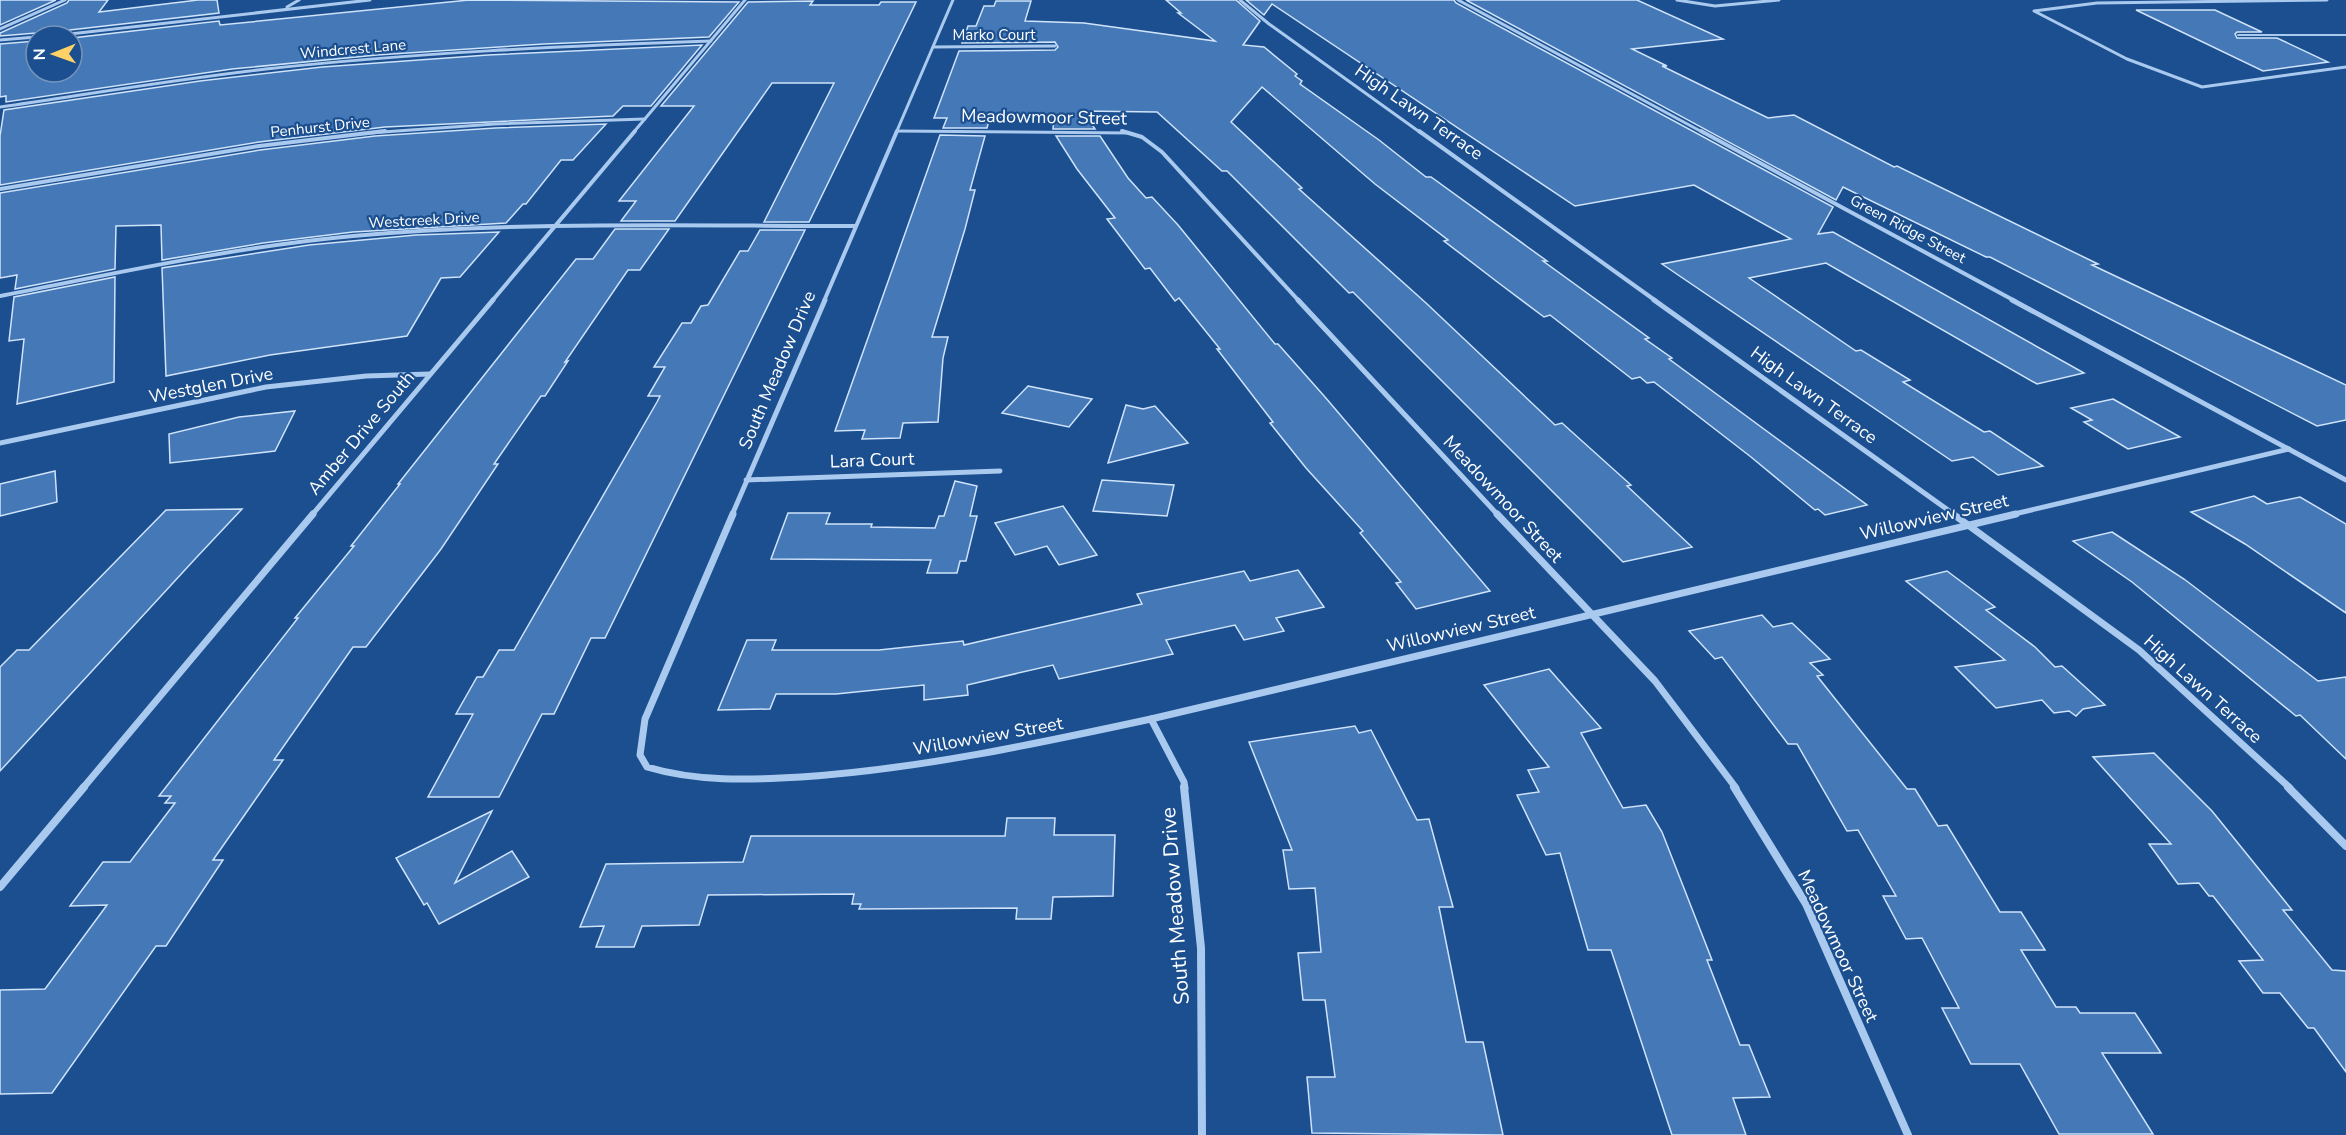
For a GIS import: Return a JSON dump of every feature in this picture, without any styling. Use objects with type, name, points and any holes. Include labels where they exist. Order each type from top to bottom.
[{"type":"street","points":[[0,29],[65,0]]},
{"type":"street","points":[[284,8],[299,0]]},
{"type":"street","points":[[84,32],[370,0]]},
{"type":"street","name":"Amber Drive South","points":[[0,886],[745,0]]},
{"type":"street","name":"South Meadow Drive","points":[[640,755],[645,719],[953,0]]},
{"type":"street","name":"High Lawn Terrace","points":[[1240,0],[1269,24],[1967,524],[2139,650],[2279,777],[2346,846]]},
{"type":"street","name":"Green Ridge Street","points":[[1458,0],[2346,480]]},
{"type":"street","points":[[1677,0],[1705,6],[1779,0]]},
{"type":"street","points":[[2327,0],[2097,3],[2034,11],[2127,58],[2202,87],[2346,67]]},
{"type":"street","points":[[0,40],[24,39]]},
{"type":"street","name":"Windcrest Lane","points":[[0,107],[262,69],[546,46],[711,41]]},
{"type":"street","name":"Marko Court","points":[[933,47],[1055,46]]},
{"type":"street","name":"Penhurst Drive","points":[[0,189],[262,146],[346,135],[525,122],[645,119]]},
{"type":"street","name":"Meadowmoor Street","points":[[897,131],[1121,131],[1137,133],[1154,141],[1191,184],[1655,681],[1743,798],[1806,904],[1908,1135]]},
{"type":"street","name":"Westcreek Drive","points":[[0,296],[190,259],[303,241],[442,230],[855,226]]},
{"type":"street","name":"Westglen Drive","points":[[0,443],[266,387],[366,376],[430,374]]},
{"type":"street","name":"Willowview Street","points":[[640,755],[647,768],[669,775],[704,779],[834,776],[1008,750],[1151,719],[2289,449]]},
{"type":"street","name":"Lara Court","points":[[746,480],[1000,471]]},
{"type":"street","name":"South Meadow Drive","points":[[1151,719],[1184,783],[1201,948],[1202,1135]]},
{"type":"lane","points":[[2238,35],[2346,35]]},
{"type":"building","points":[[0,0],[56,0],[0,25]]},
{"type":"building","points":[[69,0],[108,0],[99,12],[198,0],[217,0],[219,13],[84,28],[84,24],[24,24],[24,34],[0,36],[0,33],[67,3]]},
{"type":"building","points":[[469,0],[739,2],[709,37],[544,44],[377,55],[232,69],[6,102],[6,96],[0,97],[0,44],[24,42],[24,84],[84,84],[84,37],[219,21],[220,25]]},
{"type":"building","points":[[1166,0],[1236,0],[1260,21],[1243,45],[1264,47],[1297,74],[1295,76],[1302,81],[1300,84],[1379,140],[1426,177],[1431,177],[1547,261],[1543,261],[1649,338],[1645,339],[1672,358],[1669,359],[1867,505],[1825,515],[1818,509],[1815,510],[1654,382],[1647,383],[1640,377],[1632,379],[1550,315],[1544,317],[1500,284],[1444,241],[1448,240],[1375,184],[1262,87],[1231,122],[1302,188],[1299,189],[1426,303],[1555,425],[1562,423],[1631,485],[1627,486],[1692,547],[1623,562],[1353,292],[1349,293],[1227,171],[1222,171],[1157,112],[1083,111],[1095,129],[1053,129],[1054,117],[990,117],[987,128],[943,128],[947,118],[934,118],[959,51],[1055,50],[1058,47],[1055,42],[962,43],[968,26],[976,26],[984,6],[994,6],[996,1],[1031,1],[1025,21],[1084,23],[1215,41],[1178,13],[1181,13]]},
{"type":"building","points":[[1246,0],[1454,0],[1833,207],[1818,234],[1833,232],[2084,373],[2037,384],[1826,263],[1749,278],[1856,351],[1861,350],[1910,380],[1903,382],[1984,432],[1990,431],[2043,466],[1998,475],[1973,457],[1952,461],[1662,264],[1791,239],[1694,185],[1575,206],[1272,4],[1264,15]]},
{"type":"building","points":[[1466,0],[1637,0],[1723,39],[1632,49],[1768,118],[1794,115],[1894,167],[1897,166],[2098,264],[2092,265],[2346,385],[2346,420],[2317,426],[1990,257],[1843,187],[1836,200]]},
{"type":"building","points":[[813,1],[810,5],[879,5],[881,2],[916,2],[809,222],[764,222],[834,83],[772,83],[675,221],[621,221],[636,201],[619,201],[694,106],[661,106],[748,2]]},
{"type":"building","points":[[2136,10],[2215,10],[2262,32],[2237,32],[2235,34],[2237,38],[2277,38],[2328,62],[2263,71]]},
{"type":"building","points":[[702,45],[651,106],[623,106],[613,116],[385,127],[259,142],[0,185],[0,136],[4,110],[200,81],[322,67],[488,55]]},
{"type":"building","points":[[606,124],[573,160],[561,160],[526,204],[523,204],[506,223],[353,232],[263,243],[162,260],[161,225],[116,226],[115,269],[15,289],[17,275],[0,278],[0,193],[260,150],[375,136]]},
{"type":"building","points":[[940,135],[985,136],[970,190],[975,190],[965,229],[932,337],[948,337],[943,358],[938,422],[903,423],[900,438],[862,439],[865,430],[835,431]]},
{"type":"building","points":[[1056,136],[1100,136],[1128,178],[1146,198],[1152,197],[1178,225],[1275,344],[1278,344],[1325,397],[1490,591],[1416,609],[1396,583],[1401,582],[1360,533],[1363,531],[1306,468],[1270,423],[1273,422],[1217,349],[1220,349],[1179,298],[1175,301],[1150,268],[1145,269],[1107,219],[1115,218],[1077,169]]},
{"type":"building","points":[[615,229],[669,229],[640,270],[628,270],[565,362],[568,361],[545,396],[541,396],[494,464],[498,464],[441,549],[366,647],[353,647],[274,760],[283,760],[213,860],[223,860],[166,946],[156,946],[52,1093],[0,1094],[0,990],[45,989],[107,905],[70,906],[103,862],[130,862],[175,803],[165,803],[171,796],[159,796],[298,618],[295,618],[354,546],[351,546],[400,484],[398,484],[576,259],[593,259]]},
{"type":"building","points":[[760,230],[805,230],[605,638],[591,638],[554,714],[542,714],[499,797],[428,797],[473,714],[456,714],[477,677],[483,677],[499,650],[514,650],[657,402],[660,396],[648,396],[665,367],[654,367],[682,323],[691,323],[701,306],[708,305],[740,251],[748,251]]},
{"type":"building","points":[[499,232],[460,277],[441,278],[407,336],[270,355],[166,376],[162,268],[309,245],[416,235]]},
{"type":"building","points":[[115,277],[114,382],[17,404],[24,339],[9,341],[14,297]]},
{"type":"building","points":[[1028,386],[1092,399],[1069,427],[1002,413]]},
{"type":"building","points":[[2113,399],[2180,437],[2128,449],[2084,422],[2092,420],[2071,408]]},
{"type":"building","points":[[1126,405],[1143,409],[1155,406],[1188,443],[1108,463]]},
{"type":"building","points":[[295,411],[275,451],[170,463],[169,434],[239,417]]},
{"type":"building","points":[[55,471],[57,502],[0,516],[0,484]]},
{"type":"building","points":[[1102,480],[1174,485],[1167,516],[1093,511]]},
{"type":"building","points":[[955,481],[977,486],[970,516],[977,516],[966,561],[960,561],[957,573],[927,573],[931,560],[771,559],[788,513],[830,513],[826,524],[935,528],[939,516],[944,516]]},
{"type":"building","points":[[2254,496],[2267,504],[2300,497],[2346,524],[2346,613],[2245,544],[2191,512]]},
{"type":"building","points":[[1063,506],[1097,555],[1059,565],[1047,546],[1015,555],[995,523]]},
{"type":"building","points":[[242,509],[0,771],[0,667],[17,650],[29,650],[166,510]]},
{"type":"building","points":[[2112,532],[2184,579],[2318,681],[2346,677],[2346,759],[2300,715],[2296,716],[2132,582],[2073,541]]},
{"type":"building","points":[[1298,570],[1324,607],[1276,618],[1284,631],[1244,640],[1235,625],[1166,640],[1173,654],[1059,679],[1053,665],[967,685],[968,695],[924,700],[924,685],[836,694],[776,694],[770,709],[718,710],[747,640],[776,640],[772,650],[879,650],[963,641],[964,645],[1142,604],[1137,594],[1244,571],[1250,581]]},
{"type":"building","points":[[1947,571],[1995,607],[1986,610],[2035,647],[2055,667],[2062,666],[2105,705],[2083,709],[2076,716],[2069,711],[2054,713],[2042,700],[1996,708],[1955,667],[2005,660],[1906,581]]},
{"type":"building","points":[[1762,615],[1773,627],[1792,623],[1830,659],[1810,663],[1823,675],[1817,676],[1907,789],[1915,789],[1938,826],[1947,825],[2000,912],[2021,912],[2045,950],[2021,950],[2056,1007],[2076,1007],[2080,1013],[2135,1013],[2161,1053],[2102,1053],[2153,1134],[2059,1134],[2020,1064],[1971,1064],[1942,1008],[1959,1008],[1922,938],[1906,939],[1883,896],[1896,896],[1858,830],[1847,831],[1797,744],[1788,744],[1722,657],[1715,659],[1689,631]]},
{"type":"building","points":[[1549,669],[1601,728],[1581,733],[1623,808],[1646,805],[1662,832],[1712,960],[1707,960],[1740,1045],[1749,1045],[1770,1097],[1733,1098],[1746,1135],[1672,1135],[1611,950],[1588,950],[1560,853],[1546,855],[1517,795],[1539,792],[1528,770],[1549,767],[1484,685]]},
{"type":"building","points":[[1355,726],[1359,733],[1371,730],[1417,820],[1429,819],[1453,907],[1439,907],[1466,1042],[1483,1042],[1503,1135],[1312,1133],[1307,1077],[1335,1077],[1325,1000],[1303,1000],[1298,953],[1321,952],[1315,888],[1289,889],[1283,850],[1292,850],[1249,742]]},
{"type":"building","points":[[2154,753],[2212,811],[2292,910],[2283,910],[2332,970],[2346,971],[2346,1072],[2314,1028],[2308,1028],[2280,993],[2263,993],[2239,961],[2263,960],[2213,896],[2209,896],[2199,883],[2178,884],[2149,844],[2171,844],[2093,757]]},
{"type":"building","points":[[492,811],[455,883],[512,851],[529,877],[439,924],[427,903],[424,905],[396,858]]},
{"type":"building","points":[[1007,818],[1055,818],[1054,835],[1115,835],[1113,896],[1053,897],[1051,919],[1016,919],[1017,908],[859,909],[861,904],[852,904],[854,894],[708,895],[699,925],[642,926],[634,947],[596,947],[604,926],[580,927],[606,864],[743,862],[751,836],[1005,836]]}]
